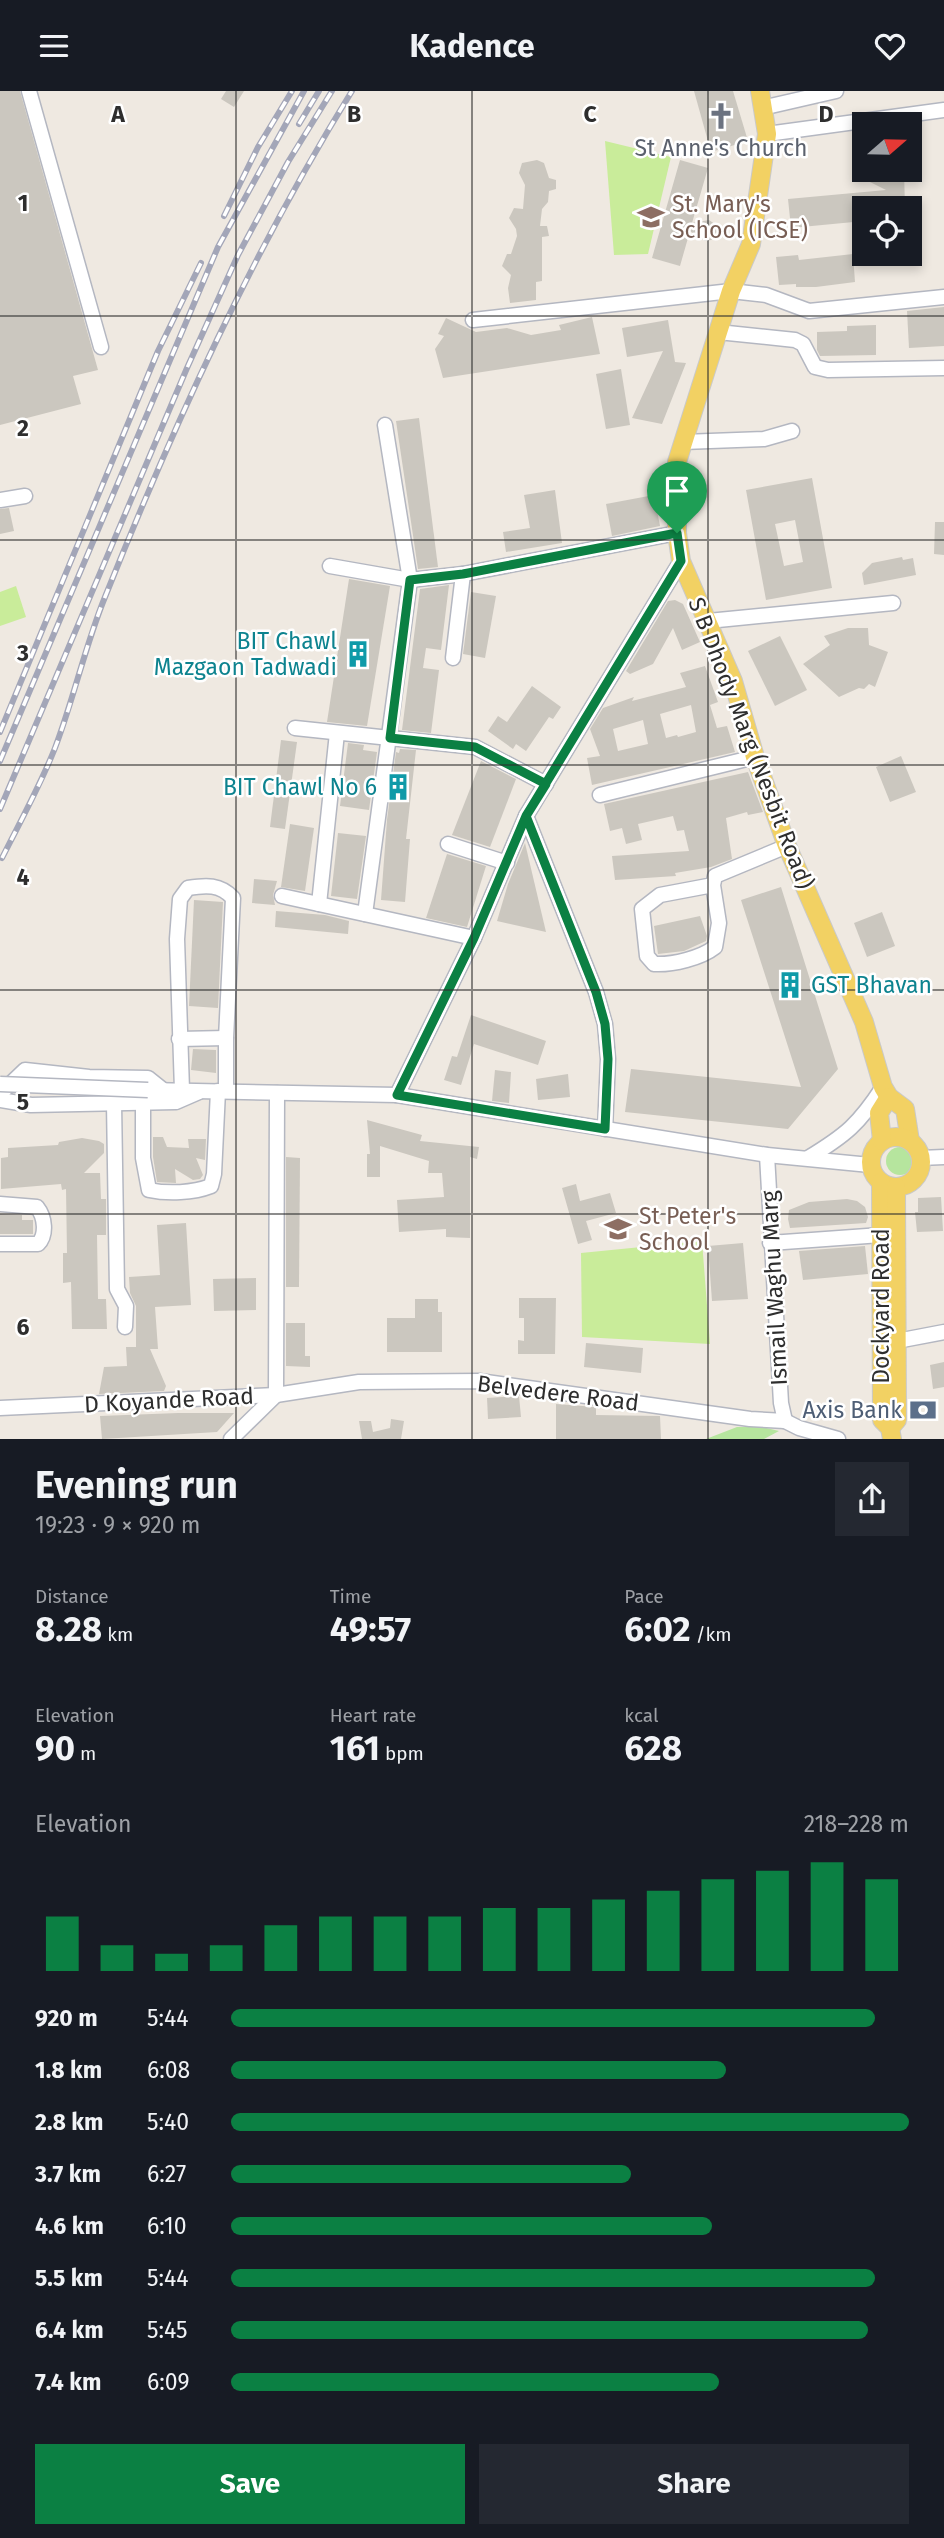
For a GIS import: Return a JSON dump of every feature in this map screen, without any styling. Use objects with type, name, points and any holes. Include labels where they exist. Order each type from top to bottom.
[{"type":"main road","name":"S B Dhody Marg (Nesbit Road)","points":[[761,100],[767,134],[751,244],[731,292],[677,462],[677,533],[681,561],[733,681],[755,757],[788,846],[864,1022],[886,1092]]},
{"type":"main road","points":[[882,1141],[879,1113],[886,1092],[905,1109],[910,1141],[919,1152],[920,1158],[916,1177],[911,1182],[888,1184],[875,1176],[870,1165],[872,1153],[882,1141],[891,1137],[910,1141]]},
{"type":"main road","name":"Dockyard Road","points":[[888,1184],[881,1235],[882,1420],[891,1433]]},
{"type":"main road","name":"Dockyard Road","points":[[888,1184],[897,1341],[897,1420],[891,1433]]},
{"type":"street","points":[[29,91],[101,347]]},
{"type":"street","points":[[761,100],[836,91]]},
{"type":"street","points":[[767,134],[944,110]]},
{"type":"street","points":[[473,320],[731,292],[766,295],[809,311],[944,297]]},
{"type":"street","points":[[718,332],[795,340],[803,344],[814,367],[828,370],[944,368]]},
{"type":"street","points":[[365,914],[410,580],[385,425]]},
{"type":"street","points":[[683,442],[764,439],[792,431]]},
{"type":"street","points":[[0,500],[25,496]]},
{"type":"street","points":[[330,566],[410,580],[463,574],[677,533]]},
{"type":"street","points":[[397,1095],[474,938],[526,816],[681,561]]},
{"type":"street","points":[[453,659],[463,574]]},
{"type":"street","points":[[708,621],[893,603]]},
{"type":"street","points":[[295,728],[475,747],[546,784]]},
{"type":"street","points":[[319,904],[337,733]]},
{"type":"street","points":[[600,796],[755,757]]},
{"type":"street","points":[[526,816],[596,992],[605,1024],[608,1059],[605,1129]]},
{"type":"street","points":[[447,844],[506,863]]},
{"type":"street","points":[[713,885],[660,895],[642,909],[647,957],[654,964],[663,965],[706,954],[715,947],[719,923],[713,885],[715,876],[788,846]]},
{"type":"street","points":[[145,1097],[144,1158],[149,1190],[163,1193],[211,1187],[215,1174],[216,1091],[226,1038],[233,898],[220,887],[203,885],[188,888],[180,899],[177,939],[182,1090]]},
{"type":"street","points":[[282,896],[474,938]]},
{"type":"street","points":[[179,1039],[226,1038]]},
{"type":"street","points":[[0,1094],[25,1070],[89,1077],[149,1078],[163,1090]]},
{"type":"street","points":[[0,1084],[176,1102],[216,1091]]},
{"type":"street","points":[[0,1100],[31,1105],[114,1103],[145,1097],[163,1090],[397,1095],[767,1156],[870,1165]]},
{"type":"street","points":[[808,1158],[845,1135],[886,1092]]},
{"type":"street","points":[[276,1395],[277,1093]]},
{"type":"street","points":[[114,1103],[117,1289],[126,1306],[125,1327]]},
{"type":"street","name":"Ismail Waghu Marg","points":[[767,1156],[780,1403],[785,1420]]},
{"type":"street","points":[[920,1158],[944,1157]]},
{"type":"street","points":[[0,1204],[37,1207],[44,1226],[43,1237],[38,1244],[0,1244]]},
{"type":"street","points":[[770,1243],[881,1235]]},
{"type":"street","points":[[897,1341],[944,1332]]},
{"type":"street","name":"Belvedere Road","points":[[276,1395],[359,1383],[479,1381],[750,1419],[785,1420],[799,1428],[838,1439]]},
{"type":"street","name":"D Koyande Road","points":[[0,1408],[276,1395]]},
{"type":"street","name":"D Koyande Road","points":[[230,1439],[276,1395]]},
{"type":"green space","points":[[605,141],[671,157],[648,254],[614,255]]},
{"type":"green space","points":[[16,586],[26,617],[0,626],[0,592]]},
{"type":"green space","points":[[900,1147],[910,1151],[914,1161],[910,1171],[900,1175],[890,1171],[886,1161],[890,1151]]},
{"type":"green space","points":[[702,1241],[710,1344],[582,1337],[581,1253]]},
{"type":"green space","points":[[737,1427],[762,1427],[779,1431],[764,1439],[706,1439]]},
{"type":"building","points":[[0,91],[20,91],[98,370],[73,376],[81,404],[0,425]]},
{"type":"building","points":[[226,91],[244,91],[234,107],[221,99]]},
{"type":"building","name":"St Anne's Church","points":[[694,91],[733,91],[748,141],[711,152]]},
{"type":"building","points":[[537,160],[544,163],[549,178],[556,180],[556,189],[549,191],[548,202],[542,209],[540,226],[547,226],[549,236],[542,237],[542,281],[536,282],[536,300],[510,303],[508,288],[511,275],[502,266],[507,254],[511,254],[517,236],[509,218],[514,208],[523,209],[525,185],[519,173],[522,163]]},
{"type":"building","points":[[680,160],[708,168],[692,223],[709,220],[719,227],[717,239],[705,241],[690,231],[680,266],[652,258]]},
{"type":"building","points":[[870,182],[904,182],[905,196],[852,196],[852,222],[791,228],[788,199],[886,190]]},
{"type":"building","points":[[852,254],[855,282],[816,287],[779,285],[776,257],[798,255],[799,260]]},
{"type":"building","points":[[944,307],[944,346],[909,348],[907,311]]},
{"type":"building","points":[[592,317],[600,354],[443,378],[435,349],[444,336],[438,334],[446,318],[476,332],[507,328],[531,335],[561,330],[559,325]]},
{"type":"building","points":[[668,320],[675,362],[686,363],[662,424],[632,418],[663,351],[627,357],[622,328]]},
{"type":"building","points":[[876,325],[876,355],[820,356],[817,350],[817,332],[847,331],[847,326]]},
{"type":"building","points":[[621,369],[630,425],[606,429],[596,374]]},
{"type":"building","points":[[419,418],[438,567],[418,569],[396,421]]},
{"type":"building","points":[[812,478],[832,588],[766,600],[746,490]],"holes":[[[795,520],[803,562],[784,566],[775,524]]]},
{"type":"building","points":[[555,490],[562,543],[506,552],[503,532],[530,528],[524,495]]},
{"type":"building","points":[[654,495],[660,526],[612,536],[606,504]]},
{"type":"building","points":[[9,508],[14,531],[0,534],[0,509]]},
{"type":"building","points":[[935,522],[944,522],[944,555],[934,554]]},
{"type":"building","points":[[902,557],[903,560],[913,558],[916,575],[864,585],[862,573],[872,563]]},
{"type":"building","name":"BIT Chawl Mazgaon Tadwadi","points":[[349,579],[390,586],[367,726],[327,722]]},
{"type":"building","points":[[449,585],[441,650],[426,648],[423,668],[439,670],[431,733],[402,730],[420,589]]},
{"type":"building","points":[[471,592],[496,596],[485,658],[463,654]]},
{"type":"building","points":[[675,600],[683,604],[700,642],[682,650],[673,628],[653,664],[630,674],[626,671],[668,601]]},
{"type":"building","points":[[848,628],[868,628],[869,645],[888,652],[875,687],[869,684],[864,689],[859,688],[839,697],[803,664],[830,645],[824,636]]},
{"type":"building","points":[[780,636],[807,690],[775,706],[748,651]]},
{"type":"building","points":[[705,666],[718,702],[710,705],[717,728],[727,726],[735,752],[592,785],[587,758],[600,756],[590,729],[603,708],[634,697],[632,701],[686,687],[680,673]],"holes":[[[691,705],[696,732],[666,738],[660,714]],[[643,720],[648,744],[618,751],[613,729]]]},
{"type":"building","points":[[532,686],[561,707],[553,719],[549,717],[526,751],[516,744],[513,749],[488,731],[498,716],[507,722]]},
{"type":"building","points":[[281,740],[297,742],[285,829],[270,827]]},
{"type":"building","points":[[348,743],[364,745],[363,750],[377,752],[369,810],[340,806]]},
{"type":"building","points":[[400,749],[416,750],[406,839],[410,839],[405,902],[381,900],[387,820],[396,752],[399,753]]},
{"type":"building","points":[[901,756],[916,792],[890,802],[876,767]]},
{"type":"building","points":[[481,761],[516,779],[490,847],[452,835]]},
{"type":"building","points":[[748,772],[763,812],[748,815],[747,812],[726,818],[732,859],[711,867],[675,873],[676,876],[615,880],[612,856],[689,851],[684,830],[677,831],[673,816],[638,824],[642,840],[626,844],[622,828],[610,831],[604,804]]},
{"type":"building","points":[[290,824],[314,828],[305,891],[281,887]]},
{"type":"building","points":[[338,833],[366,836],[357,899],[331,896]]},
{"type":"building","points":[[525,843],[546,932],[497,921],[508,884]]},
{"type":"building","points":[[447,854],[486,866],[467,927],[426,918]]},
{"type":"building","points":[[254,879],[277,881],[273,895],[275,905],[252,903]]},
{"type":"building","name":"GST Bhavan","points":[[781,887],[838,1069],[788,1129],[625,1112],[631,1069],[801,1087],[741,900]]},
{"type":"building","points":[[194,900],[223,902],[218,1008],[189,1006]]},
{"type":"building","points":[[276,911],[325,915],[349,921],[348,934],[275,927]]},
{"type":"building","points":[[882,912],[895,946],[867,957],[854,923]]},
{"type":"building","points":[[700,916],[707,936],[706,941],[684,951],[658,954],[654,926]]},
{"type":"building","points":[[471,1015],[546,1041],[538,1065],[474,1044],[461,1085],[444,1080],[452,1056],[457,1057]]},
{"type":"building","points":[[193,1049],[216,1050],[216,1073],[191,1070]]},
{"type":"building","points":[[495,1070],[511,1072],[509,1103],[492,1101]]},
{"type":"building","points":[[568,1074],[570,1097],[538,1100],[536,1079]]},
{"type":"building","points":[[367,1120],[422,1135],[420,1141],[479,1147],[477,1159],[470,1157],[470,1238],[446,1237],[446,1229],[399,1232],[397,1200],[444,1197],[442,1173],[428,1173],[429,1161],[380,1146],[380,1177],[367,1177],[367,1154],[370,1154]]},
{"type":"building","points":[[153,1137],[163,1137],[167,1147],[189,1148],[188,1139],[206,1139],[205,1160],[196,1158],[203,1175],[200,1179],[193,1180],[175,1169],[176,1183],[157,1182]]},
{"type":"building","points":[[82,1138],[104,1144],[104,1153],[84,1173],[100,1173],[101,1199],[106,1199],[106,1235],[97,1235],[98,1299],[106,1299],[107,1329],[72,1329],[71,1282],[63,1283],[63,1253],[67,1253],[66,1189],[62,1190],[61,1184],[1,1189],[1,1158],[8,1157],[8,1148],[58,1145],[59,1142]]},
{"type":"building","points":[[286,1157],[300,1158],[299,1287],[286,1287]]},
{"type":"building","points":[[576,1184],[580,1201],[610,1193],[616,1213],[586,1221],[592,1240],[578,1244],[562,1188]]},
{"type":"building","points":[[941,1197],[943,1231],[917,1232],[915,1212],[918,1212],[918,1198]]},
{"type":"building","points":[[847,1199],[857,1201],[865,1207],[868,1217],[866,1223],[790,1228],[789,1210],[809,1202]]},
{"type":"building","points":[[0,1214],[22,1215],[22,1220],[33,1220],[33,1234],[0,1234]]},
{"type":"building","points":[[186,1223],[191,1305],[155,1307],[158,1349],[150,1349],[166,1386],[164,1391],[99,1394],[104,1367],[127,1366],[126,1347],[136,1347],[136,1306],[130,1293],[129,1277],[160,1275],[157,1225]]},
{"type":"building","points":[[743,1243],[748,1299],[712,1301],[708,1246]]},
{"type":"building","points":[[865,1246],[868,1274],[803,1280],[799,1251]]},
{"type":"building","points":[[256,1278],[256,1310],[214,1311],[213,1279]]},
{"type":"building","points":[[519,1298],[556,1298],[555,1354],[518,1354],[518,1340],[524,1341],[524,1318],[519,1318]]},
{"type":"building","points":[[415,1299],[438,1299],[438,1312],[442,1312],[442,1352],[387,1352],[387,1318],[415,1318]]},
{"type":"building","points":[[286,1323],[305,1323],[305,1356],[310,1356],[310,1367],[286,1366]]},
{"type":"building","points":[[586,1343],[643,1348],[641,1373],[584,1367]]},
{"type":"building","points":[[944,1362],[944,1387],[933,1389],[930,1365]]},
{"type":"building","points":[[519,1396],[521,1417],[488,1419],[487,1398]]},
{"type":"building","points":[[556,1404],[596,1407],[596,1415],[660,1416],[661,1439],[556,1439]]},
{"type":"building","points":[[234,1413],[217,1432],[102,1439],[100,1416]]},
{"type":"building","points":[[391,1419],[404,1421],[401,1439],[362,1439],[359,1421],[371,1421],[373,1432],[390,1428]]},
{"type":"railway","points":[[224,216],[258,147],[292,91]]},
{"type":"railway","points":[[0,761],[218,247],[304,91]]},
{"type":"railway","points":[[299,124],[319,91]]},
{"type":"railway","points":[[0,809],[187,368],[238,255],[288,162],[332,91]]},
{"type":"railway","points":[[2,858],[55,748],[98,616],[188,402],[281,213],[352,91]]},
{"type":"railway","points":[[0,732],[158,351],[201,263]]},
{"type":"place","name":"St Anne's Church","points":[[721,116]]},
{"type":"place","name":"St. Mary's School (ICSE)","points":[[651,217]]},
{"type":"place","name":"BIT Chawl Mazgaon Tadwadi","points":[[358,654]]},
{"type":"place","name":"BIT Chawl No 6","points":[[398,787]]},
{"type":"place","name":"GST Bhavan","points":[[790,985]]},
{"type":"place","name":"St Peter's School","points":[[618,1229]]},
{"type":"place","name":"Axis Bank","points":[[923,1410]]},
{"type":"route","points":[[677,533],[463,574],[410,580],[390,738],[475,747],[546,784],[526,816],[596,992],[605,1024],[608,1059],[605,1129],[397,1095],[474,938],[526,816],[681,561],[677,533]]}]
